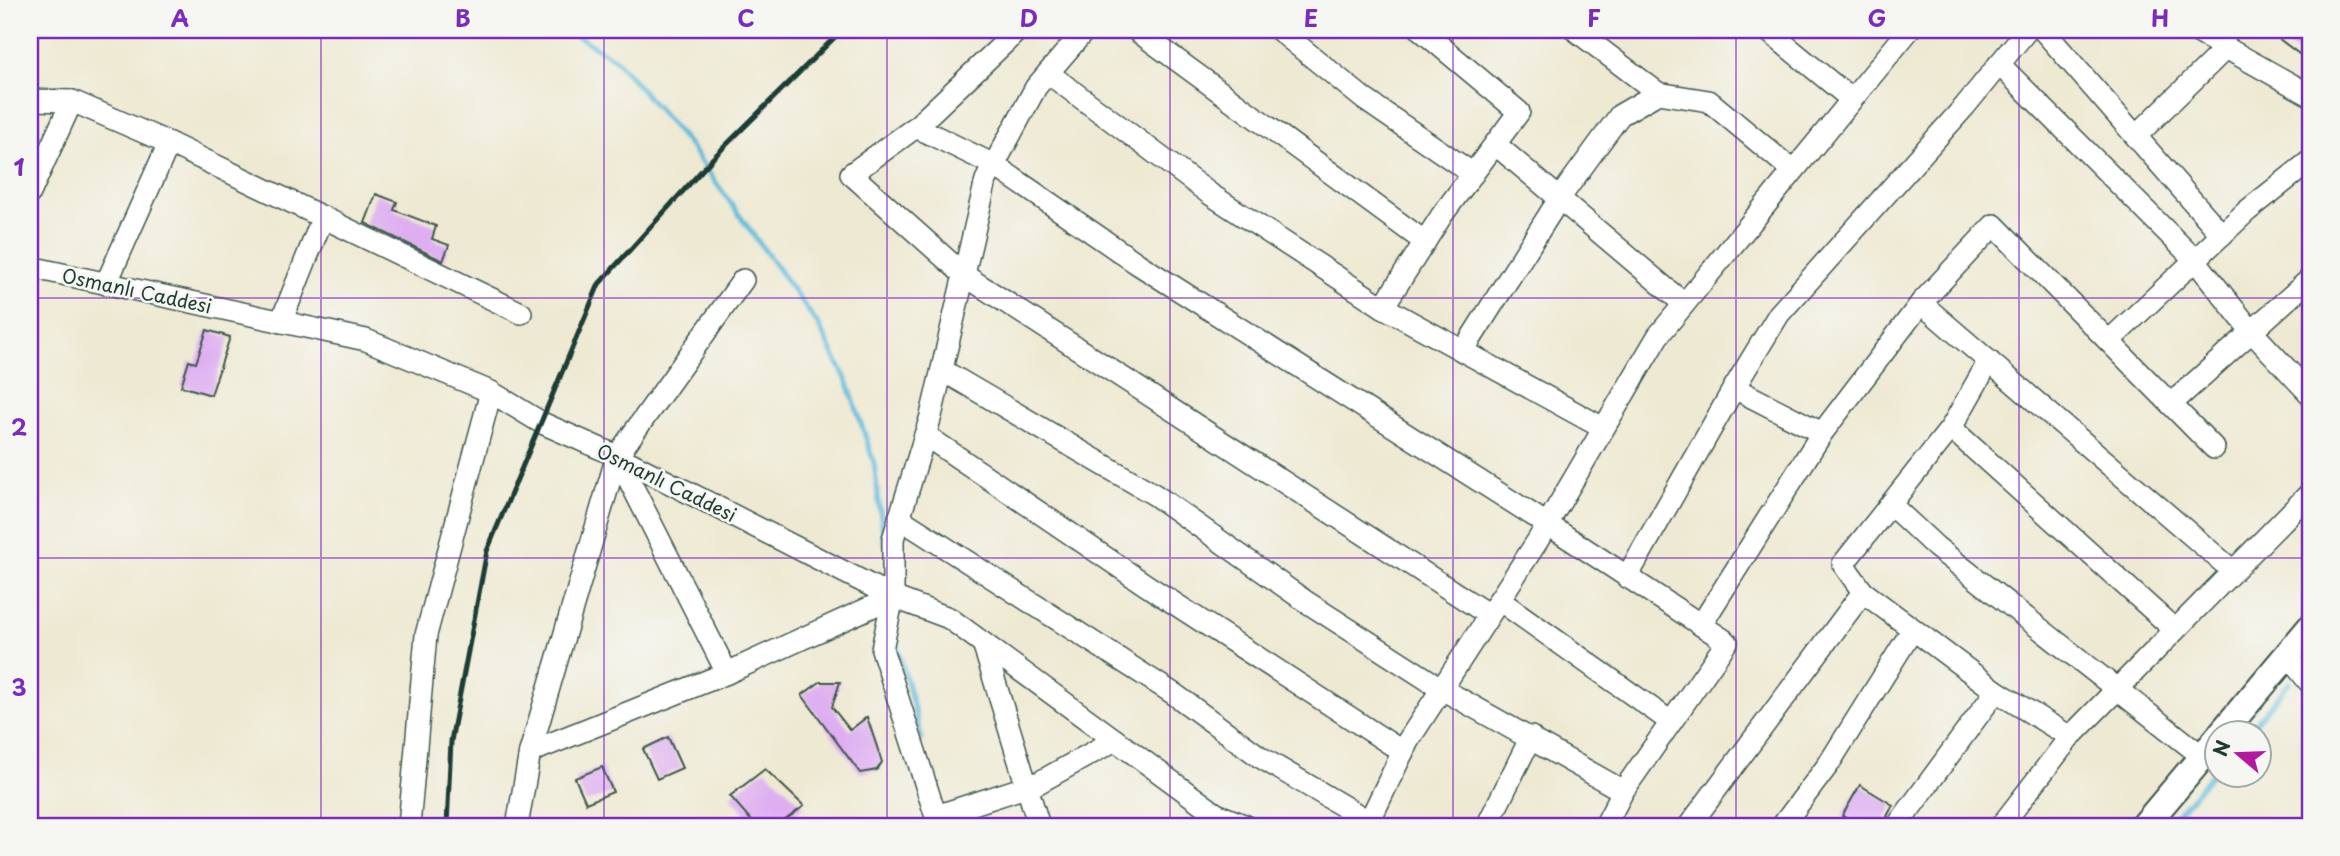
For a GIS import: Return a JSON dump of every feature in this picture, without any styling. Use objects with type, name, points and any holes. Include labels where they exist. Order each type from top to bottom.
[{"type":"street","points":[[1018,30],[916,127],[851,174],[964,275],[1671,722]]},
{"type":"street","points":[[1085,30],[1036,87],[986,180],[942,370],[893,539],[893,597],[882,649],[937,821],[1026,787],[1115,740]]},
{"type":"street","points":[[1136,30],[1424,242]]},
{"type":"street","points":[[1279,30],[1364,99],[1473,174]]},
{"type":"street","points":[[1382,307],[1424,242],[1519,112],[1421,30]]},
{"type":"street","points":[[1575,30],[1658,93],[1709,101],[1792,170]]},
{"type":"street","points":[[1767,30],[1851,99]]},
{"type":"street","points":[[1627,577],[1734,387],[1779,314],[2027,30]]},
{"type":"street","points":[[2043,30],[2222,235]]},
{"type":"street","points":[[2194,30],[2310,95]]},
{"type":"street","points":[[899,518],[1174,694],[1260,757],[1368,824],[1403,752],[1547,524],[1658,336],[1906,31]]},
{"type":"street","points":[[2136,136],[2227,47]]},
{"type":"street","points":[[1999,64],[2195,260],[2252,332],[2310,394]]},
{"type":"street","points":[[1048,73],[1210,194],[1382,307],[1603,428]]},
{"type":"street","points":[[1463,351],[1561,197],[1620,116],[1658,93]]},
{"type":"street","points":[[30,100],[72,101],[169,143],[521,313]]},
{"type":"street","points":[[30,193],[36,164],[72,101]]},
{"type":"street","points":[[916,127],[994,165],[1149,271],[1727,642],[1623,792],[1605,826]]},
{"type":"street","points":[[106,284],[169,143]]},
{"type":"street","points":[[1495,144],[1561,197],[1683,303]]},
{"type":"street","points":[[2109,341],[2222,235],[2310,161]]},
{"type":"street","points":[[281,322],[323,217]]},
{"type":"street","points":[[1701,625],[1822,433],[1921,303],[1994,225],[2214,448]]},
{"type":"street","name":"Osmanlı Caddesi","points":[[30,267],[366,340],[491,392],[542,423],[617,456],[893,597],[949,618],[1216,814],[1246,826]]},
{"type":"street","points":[[2171,404],[2310,279]]},
{"type":"street","points":[[522,825],[530,752],[617,456],[743,280]]},
{"type":"street","points":[[1921,303],[2233,571]]},
{"type":"street","points":[[1989,361],[1951,428],[1843,564],[1863,592],[1996,691],[2070,737]]},
{"type":"street","points":[[942,370],[1155,495],[1305,601],[1442,689],[1531,737],[1623,792]]},
{"type":"street","points":[[1734,387],[1822,433]]},
{"type":"street","points":[[409,826],[426,635],[491,392]]},
{"type":"street","points":[[1951,428],[2175,630]]},
{"type":"street","points":[[925,435],[1146,585],[1403,752]]},
{"type":"street","points":[[617,456],[727,673]]},
{"type":"street","points":[[2001,826],[2070,737],[2310,493]]},
{"type":"street","points":[[1891,505],[1936,547],[2035,627],[2118,688],[2204,743]]},
{"type":"street","points":[[1689,826],[1863,592]]},
{"type":"street","points":[[530,752],[727,673],[893,597]]},
{"type":"street","points":[[2232,720],[2310,628]]},
{"type":"street","points":[[1783,826],[1828,765],[1913,629]]},
{"type":"street","points":[[983,643],[1039,826]]},
{"type":"street","points":[[2287,655],[2310,683]]},
{"type":"street","points":[[1897,826],[1996,691]]},
{"type":"street","points":[[1487,826],[1531,737]]},
{"type":"street","points":[[2144,826],[2204,754]]},
{"type":"building","points":[[2267,30],[2310,30],[2310,62]]},
{"type":"building","points":[[376,194],[397,202],[394,210],[436,226],[432,239],[449,245],[443,261],[365,223]]},
{"type":"building","points":[[207,330],[230,337],[211,395],[181,386],[189,361],[196,363]]},
{"type":"building","points":[[820,682],[840,682],[832,707],[850,730],[867,717],[882,762],[877,770],[860,773],[802,695]]},
{"type":"building","points":[[668,737],[682,768],[657,779],[643,749]]},
{"type":"building","points":[[602,767],[613,792],[586,803],[575,778]]},
{"type":"building","points":[[765,769],[804,806],[777,826],[756,826],[730,796]]},
{"type":"building","points":[[1860,785],[1893,805],[1882,826],[1861,826],[1842,816]]},
{"type":"waterway","points":[[568,30],[617,61],[689,145],[819,326],[848,383],[874,463],[884,543]]},
{"type":"waterway","points":[[896,641],[922,739]]},
{"type":"waterway","points":[[2258,720],[2290,682]]},
{"type":"waterway","points":[[2167,826],[2204,783]]},
{"type":"railway","points":[[447,826],[451,741],[487,551],[599,284],[713,158],[842,30]]}]
